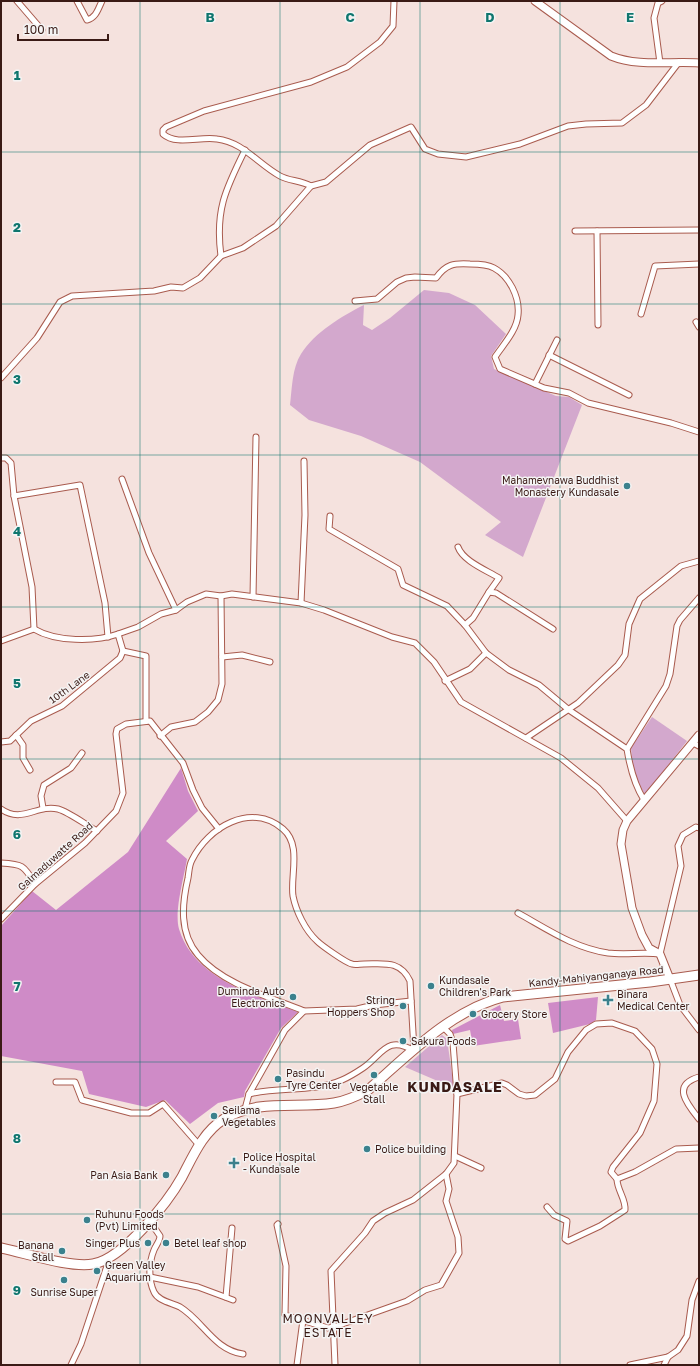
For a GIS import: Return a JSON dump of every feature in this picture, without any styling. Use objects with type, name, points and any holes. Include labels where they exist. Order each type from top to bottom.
[{"type":"highway","name":"Kandy-Mahiyanganaya Road","points":[[1,1248],[78,1264],[93,1264],[110,1257],[130,1242],[149,1220],[177,1185],[199,1145],[212,1129],[223,1120],[245,1109],[281,1104],[320,1104],[344,1101],[368,1090],[443,1027],[474,1007],[503,997],[699,975]]},
{"type":"street","points":[[17,1],[42,30]]},
{"type":"street","points":[[77,1],[87,20],[92,19],[96,14],[102,1]]},
{"type":"street","points":[[311,186],[301,181],[280,176],[239,146],[217,138],[176,140],[168,138],[163,134],[163,130],[166,127],[204,111],[310,82],[347,66],[380,42],[393,26],[394,1]]},
{"type":"street","points":[[535,1],[611,56],[621,60],[660,64],[679,62],[699,63]]},
{"type":"street","points":[[660,64],[654,18],[658,3],[662,1]]},
{"type":"street","points":[[1,378],[37,338],[60,302],[72,296],[154,291],[171,287],[183,288],[200,278],[221,256],[243,248],[276,226],[311,186],[326,182],[370,145],[411,127],[425,149],[438,154],[466,157],[520,144],[568,126],[622,123],[646,105],[679,62]]},
{"type":"street","points":[[221,256],[218,236],[220,212],[223,200],[245,150]]},
{"type":"street","points":[[575,231],[699,230]]},
{"type":"street","points":[[598,231],[598,325]]},
{"type":"street","points":[[355,301],[377,299],[397,282],[406,278],[436,278],[442,270],[456,262],[480,264],[493,268],[506,278],[514,291],[518,315],[509,337],[495,357],[496,363],[500,369],[534,384],[558,392],[569,393],[588,402],[671,423],[699,432]]},
{"type":"street","points":[[641,314],[655,266],[699,264]]},
{"type":"street","points":[[534,384],[557,340]]},
{"type":"street","points":[[549,355],[630,395]]},
{"type":"street","points":[[253,597],[256,437]]},
{"type":"street","points":[[1,458],[6,458],[10,463],[14,496],[32,587],[34,629]]},
{"type":"street","points":[[301,603],[305,515],[304,461]]},
{"type":"street","points":[[122,479],[150,553],[176,610]]},
{"type":"street","points":[[14,496],[80,485],[105,603],[108,637]]},
{"type":"street","points":[[330,516],[329,529],[398,570],[403,585],[447,606],[465,625],[486,652],[509,670],[539,685],[569,710],[627,749]]},
{"type":"street","points":[[458,547],[460,552],[468,559],[499,578],[473,618],[465,625]]},
{"type":"street","points":[[526,738],[569,710],[613,671],[625,655],[629,624],[640,599],[681,566],[699,561]]},
{"type":"street","points":[[489,592],[496,593],[553,629]]},
{"type":"street","points":[[34,629],[43,634],[57,638],[99,639],[138,627],[161,614],[176,610],[187,602],[206,594],[221,596],[232,594],[301,603],[324,610],[392,637],[415,643],[434,662],[460,702],[561,758],[598,788],[626,821]]},
{"type":"street","points":[[160,736],[171,727],[194,722],[208,712],[218,700],[222,684],[221,596]]},
{"type":"street","points":[[644,800],[637,789],[631,773],[627,749],[666,686],[670,674],[677,626],[680,620],[699,598]]},
{"type":"street","points":[[1,642],[34,629]]},
{"type":"street","points":[[118,634],[123,651],[146,656],[146,722],[150,721],[160,736],[183,763],[193,790],[202,808],[219,829]]},
{"type":"street","name":"10th Lane","points":[[1,742],[10,741],[31,721],[62,706],[120,658],[123,651]]},
{"type":"street","points":[[446,681],[470,669],[486,652]]},
{"type":"street","points":[[222,657],[242,655],[270,662]]},
{"type":"street","name":"Galmaduwatte Road","points":[[1,919],[35,884],[86,843],[116,811],[123,794],[116,734],[117,729],[126,724],[146,722]]},
{"type":"street","points":[[16,735],[23,745],[23,758],[30,770]]},
{"type":"street","points":[[660,954],[649,948],[642,935],[632,908],[621,844],[622,830],[626,821],[644,800],[696,745],[699,735]]},
{"type":"street","points":[[43,808],[41,796],[44,785],[71,768],[82,753]]},
{"type":"street","points":[[1,809],[9,814],[26,814],[43,808],[59,809],[97,831]]},
{"type":"street","points":[[411,1001],[374,1005],[357,1009],[304,1011],[231,981],[208,965],[197,954],[184,927],[183,901],[192,861],[206,839],[219,829],[238,819],[251,816],[270,821],[284,830],[289,837],[294,851],[293,896],[303,924],[310,934],[317,942],[352,965],[387,964],[397,966],[406,971],[410,981],[414,1051]]},
{"type":"street","points":[[699,828],[696,827],[683,835],[678,846],[681,866],[660,954],[680,1005],[699,1030]]},
{"type":"street","points":[[1,863],[20,864],[27,870],[35,884]]},
{"type":"street","points":[[518,913],[577,946],[610,953],[647,952],[660,954]]},
{"type":"street","points":[[245,1109],[249,1094],[285,1030],[304,1011]]},
{"type":"street","points":[[457,1094],[502,1083],[519,1094],[526,1096],[535,1095],[555,1079],[568,1052],[586,1030],[596,1024],[612,1023],[635,1032],[652,1049],[657,1064],[654,1101],[640,1133],[613,1167],[611,1172],[617,1179],[617,1185],[626,1205],[626,1210],[600,1226],[568,1241],[565,1239],[567,1221],[554,1215],[547,1207]]},
{"type":"street","points":[[335,1365],[331,1271],[365,1233],[373,1221],[385,1213],[399,1208],[413,1200],[446,1174],[454,1163],[457,1094],[453,1043],[450,1034],[443,1027]]},
{"type":"street","points":[[249,1094],[283,1088],[312,1088],[341,1081],[364,1068],[382,1050],[390,1046],[404,1044],[414,1051]]},
{"type":"street","points":[[699,1077],[688,1080],[683,1092],[684,1098],[699,1119]]},
{"type":"street","points":[[56,1082],[75,1082],[82,1100],[131,1112],[149,1113],[163,1104],[199,1145]]},
{"type":"street","points":[[617,1179],[635,1172],[676,1149],[699,1148]]},
{"type":"street","points":[[455,1156],[481,1168]]},
{"type":"street","points":[[278,1224],[286,1266],[285,1315],[328,1328],[334,1327],[407,1301],[425,1290],[441,1285],[459,1253],[458,1237],[446,1201],[449,1189],[446,1174]]},
{"type":"street","points":[[149,1220],[160,1236],[151,1262],[150,1277],[154,1293],[162,1300],[189,1314],[210,1335],[227,1349],[243,1354]]},
{"type":"street","points":[[226,1297],[232,1228]]},
{"type":"street","points":[[71,1365],[81,1344],[110,1257]]},
{"type":"street","points":[[150,1277],[198,1287],[233,1300]]},
{"type":"street","points":[[630,1365],[668,1357],[678,1350],[687,1336],[692,1300],[699,1281]]},
{"type":"street","points":[[297,1365],[303,1320]]},
{"type":"street","points":[[664,1365],[668,1357]]},
{"type":"shaded area","points":[[424,290],[449,293],[475,305],[506,334],[491,356],[494,369],[556,396],[569,397],[582,405],[523,557],[485,535],[501,522],[420,462],[361,436],[309,420],[290,405],[293,379],[298,360],[307,346],[321,332],[347,314],[364,305],[363,325],[372,330],[390,318]]},
{"type":"shaded area","points":[[652,717],[687,741],[645,795],[633,772],[631,748]]},
{"type":"shaded area","points":[[181,768],[188,791],[198,811],[166,841],[187,859],[180,894],[178,922],[179,929],[187,946],[198,961],[212,973],[228,983],[263,999],[298,1012],[281,1028],[245,1091],[244,1097],[218,1103],[190,1124],[165,1100],[146,1107],[89,1094],[82,1071],[1,1056],[1,926],[32,891],[56,910],[128,852]]},
{"type":"shaded area","points":[[598,997],[596,1020],[590,1024],[553,1033],[548,1003]]},
{"type":"shaded area","points":[[500,1005],[504,1021],[518,1019],[521,1039],[473,1046],[470,1030],[453,1034],[452,1030]]},
{"type":"shaded area","points":[[442,1035],[447,1039],[454,1088],[405,1067]]},
{"type":"place","name":"Mahamevnawa Buddhist Monastery Kundasale","points":[[627,486]]},
{"type":"place","name":"Kundasale Children's Park","points":[[431,986]]},
{"type":"place","name":"Duminda Auto Electronics","points":[[293,997]]},
{"type":"place","name":"Binara Medical Center","points":[[608,1000]]},
{"type":"place","name":"String Hoppers Shop","points":[[403,1006]]},
{"type":"place","name":"Grocery Store","points":[[473,1014]]},
{"type":"place","name":"Sakura Foods","points":[[403,1041]]},
{"type":"place","name":"Vegetable Stall","points":[[374,1075]]},
{"type":"place","name":"Pasindu Tyre Center","points":[[278,1079]]},
{"type":"place","name":"Seilama Vegetables","points":[[214,1116]]},
{"type":"place","name":"Police building","points":[[367,1149]]},
{"type":"place","name":"Police Hospital - Kundasale","points":[[234,1163]]},
{"type":"place","name":"Pan Asia Bank","points":[[166,1175]]},
{"type":"place","name":"Ruhunu Foods (Pvt) Limited","points":[[87,1220]]},
{"type":"place","name":"Singer Plus","points":[[148,1243]]},
{"type":"place","name":"Betel leaf shop","points":[[166,1243]]},
{"type":"place","name":"Banana Stall","points":[[62,1251]]},
{"type":"place","name":"Green Valley Aquarium","points":[[97,1271]]},
{"type":"place","name":"Sunrise Super","points":[[64,1280]]},
{"type":"district","name":"KUNDASALE","points":[[455,1087]]},
{"type":"district","name":"MOONVALLEY ESTATE","points":[[328,1326]]}]
